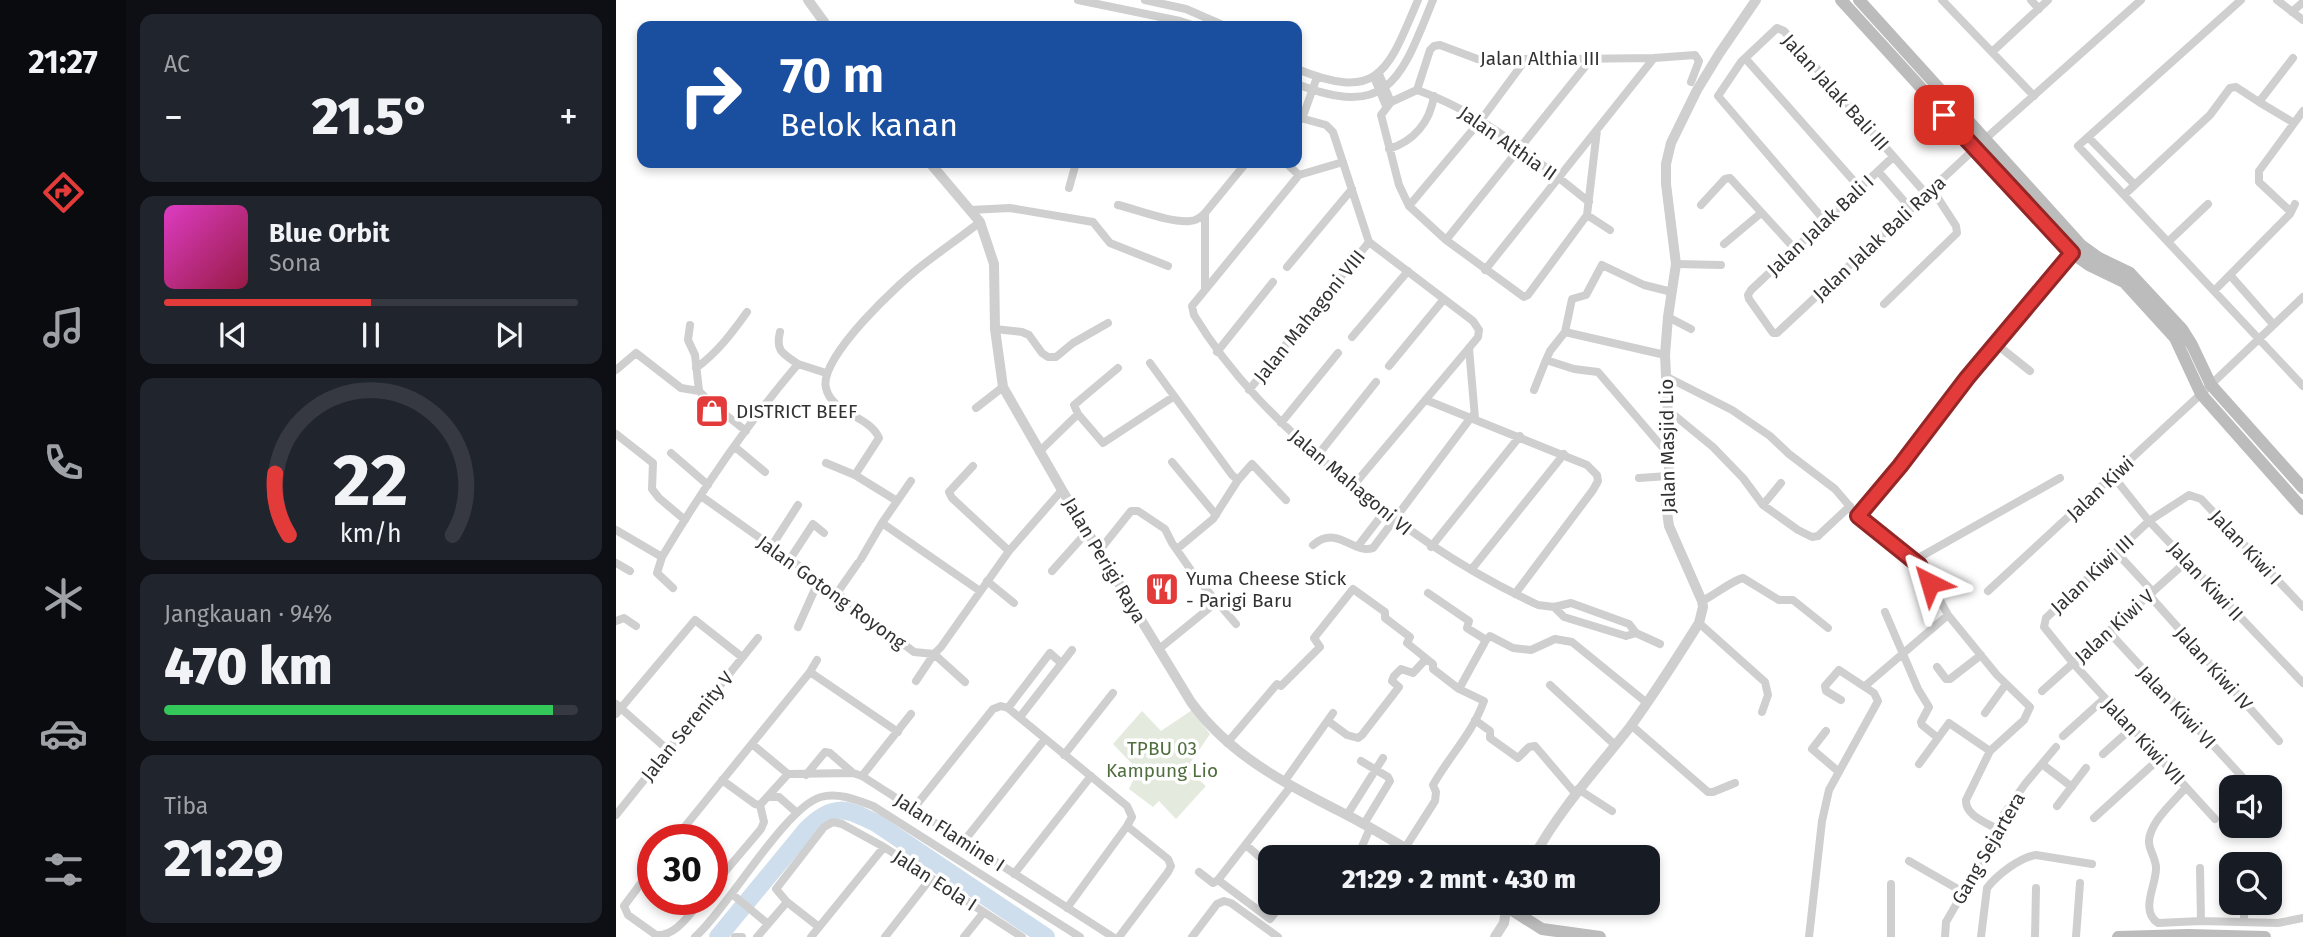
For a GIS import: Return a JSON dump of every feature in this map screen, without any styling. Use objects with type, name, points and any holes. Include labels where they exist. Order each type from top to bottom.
[{"type":"main road","points":[[1840,0],[1903,59]]},
{"type":"main road","points":[[1858,0],[1903,59],[2072,253],[2089,265],[2124,282],[2150,310],[2182,348],[2206,390],[2302,505]]},
{"type":"main road","points":[[1980,145],[2081,245],[2130,274],[2173,320],[2192,345],[2206,390],[2303,488]]},
{"type":"main road","points":[[1518,915],[1540,933],[1600,937]]},
{"type":"main road","points":[[2118,937],[2264,937]]},
{"type":"street","points":[[1078,0],[1180,21]]},
{"type":"street","points":[[1145,0],[1186,9],[1214,21]]},
{"type":"street","points":[[1302,71],[1337,83],[1356,83],[1376,76],[1400,43],[1418,0]]},
{"type":"street","points":[[1302,86],[1339,96],[1361,97],[1384,89],[1395,79],[1406,62],[1433,0]]},
{"type":"street","name":"Jalan Masjid Lio","points":[[1702,601],[1669,526],[1666,505],[1670,456],[1665,355],[1676,264],[1666,164],[1671,142],[1719,54],[1756,0]]},
{"type":"street","points":[[1942,0],[2034,96]]},
{"type":"street","points":[[2031,0],[2039,9]]},
{"type":"street","points":[[1992,52],[2048,0]]},
{"type":"street","name":"Jalan Jalak Bali Raya","points":[[1748,295],[1773,333],[1777,333],[2141,0]]},
{"type":"street","points":[[2241,0],[2079,145],[2079,148],[2169,240],[2257,339],[2303,386]]},
{"type":"street","points":[[2277,0],[2303,20]]},
{"type":"street","points":[[813,2],[824,21]]},
{"type":"street","points":[[2292,12],[2303,2]]},
{"type":"street","name":"Jalan Jalak Bali III","points":[[1745,58],[1777,29],[1784,31],[1893,157],[1929,192],[1956,226],[1957,233],[1884,304]]},
{"type":"street","name":"Jalan Althia III","points":[[1417,90],[1430,50],[1440,45],[1472,58],[1654,58],[1695,55],[1699,61],[1691,82]]},
{"type":"street","points":[[1446,240],[1592,58]]},
{"type":"street","points":[[1485,270],[1654,58]]},
{"type":"street","points":[[1824,220],[1720,99],[1720,91],[1745,58],[1860,188]]},
{"type":"street","points":[[2259,102],[2293,58]]},
{"type":"street","points":[[1505,59],[1516,74]]},
{"type":"street","points":[[1409,206],[1481,120],[1526,59]]},
{"type":"street","points":[[1376,76],[1389,104]]},
{"type":"street","points":[[1302,112],[1318,77]]},
{"type":"street","points":[[2124,195],[2210,115],[2230,88],[2236,87],[2294,123]]},
{"type":"street","points":[[1417,90],[1389,104],[1381,115],[1399,185],[1409,206],[1446,240],[1524,298],[1587,215],[1597,130]]},
{"type":"street","name":"Jalan Althia II","points":[[1417,90],[1481,120],[1589,202]]},
{"type":"street","points":[[1389,149],[1405,142],[1422,127],[1434,96]]},
{"type":"street","points":[[2214,292],[2293,208],[2259,182],[2259,171],[2303,111]]},
{"type":"street","points":[[1302,119],[1330,128],[1333,132],[1369,242],[1477,325],[1478,337],[1353,486]]},
{"type":"street","points":[[2088,137],[2135,185]]},
{"type":"street","name":"Jalan Jalak Bali I","points":[[1748,295],[1794,248],[1893,157]]},
{"type":"street","points":[[1205,289],[1299,175],[1343,162]]},
{"type":"street","name":"Jalan Perigi Raya","points":[[934,168],[980,222],[994,264],[995,330],[1003,387],[1087,532],[1200,714],[1227,743],[1266,772],[1400,845]]},
{"type":"street","points":[[1069,188],[1075,168]]},
{"type":"street","points":[[1118,205],[1190,221],[1197,219],[1242,168]]},
{"type":"street","points":[[1291,168],[1299,175]]},
{"type":"street","points":[[1878,171],[1911,209]]},
{"type":"street","points":[[1700,205],[1726,179],[1731,178],[1794,248]]},
{"type":"street","points":[[1287,267],[1352,189]]},
{"type":"street","points":[[2169,240],[2208,204]]},
{"type":"street","points":[[970,210],[1010,208],[1093,222],[1110,243],[1168,266]]},
{"type":"street","points":[[1205,213],[1205,289]]},
{"type":"street","points":[[1724,244],[1761,213]]},
{"type":"street","points":[[1587,215],[1610,230]]},
{"type":"street","points":[[855,475],[879,438],[864,422],[845,412],[830,398],[825,386],[826,373],[837,353],[894,289],[980,222]]},
{"type":"street","name":"Jalan Mahagoni VIII","points":[[1249,390],[1369,242]]},
{"type":"street","points":[[1858,516],[2072,253]]},
{"type":"street","points":[[1676,264],[1721,265]]},
{"type":"street","points":[[1534,390],[1546,360],[1565,332],[1572,299],[1586,295],[1601,266],[1644,285],[1672,292]]},
{"type":"street","points":[[1352,337],[1408,271]]},
{"type":"street","points":[[2230,275],[2273,324]]},
{"type":"street","points":[[1217,352],[1273,282]]},
{"type":"street","name":"Jalan Mahagoni VI","points":[[1205,289],[1192,306],[1217,352],[1281,423],[1395,519],[1431,547],[1538,605],[1553,607],[1571,603],[1629,624],[1636,633],[1660,644]]},
{"type":"street","name":"Jalan Kiwi","points":[[1989,590],[2303,297]]},
{"type":"street","points":[[1389,366],[1444,299]]},
{"type":"street","points":[[696,368],[722,344],[747,312]]},
{"type":"street","points":[[1668,317],[1691,328]]},
{"type":"street","points":[[995,330],[1029,335],[1048,357],[1056,356],[1108,323]]},
{"type":"street","points":[[690,325],[688,340],[695,355],[699,391],[710,403],[747,430]]},
{"type":"street","points":[[779,332],[777,344],[780,351],[798,365],[826,373]]},
{"type":"street","points":[[1565,332],[1665,355]]},
{"type":"street","points":[[1996,344],[2030,371]]},
{"type":"street","points":[[1313,545],[1320,539],[1329,537],[1366,550],[1373,548],[1473,417],[1469,348]]},
{"type":"street","points":[[616,370],[636,353],[681,388],[699,391]]},
{"type":"street","points":[[1281,423],[1338,353]]},
{"type":"street","points":[[1546,360],[1574,369],[1598,372],[1670,456]]},
{"type":"street","points":[[1150,363],[1238,480]]},
{"type":"street","points":[[673,587],[657,573],[662,556],[747,430],[798,365]]},
{"type":"street","points":[[1118,368],[1075,403],[1078,414],[1105,444],[1173,397]]},
{"type":"street","points":[[1667,376],[1746,419],[1835,489],[1858,516],[1919,565],[1948,615],[2006,684],[2029,705],[2024,720],[1990,751],[1966,800],[1965,807],[1969,812],[1997,829]]},
{"type":"street","points":[[1317,456],[1376,382]]},
{"type":"street","points":[[976,408],[1003,387]]},
{"type":"street","points":[[1426,400],[1564,454],[1587,465],[1597,475],[1598,481],[1515,594]]},
{"type":"street","points":[[1668,410],[1713,447],[1743,478],[1763,505],[1812,537],[1818,536],[1850,506]]},
{"type":"street","points":[[1040,452],[1078,414]]},
{"type":"street","points":[[616,434],[653,463],[652,489],[685,520]]},
{"type":"street","points":[[1431,547],[1520,436]]},
{"type":"street","points":[[735,447],[765,472]]},
{"type":"street","points":[[671,453],[708,485]]},
{"type":"street","points":[[1471,570],[1564,454]]},
{"type":"street","points":[[1172,462],[1216,515]]},
{"type":"street","points":[[826,463],[855,475],[897,501]]},
{"type":"street","points":[[1177,549],[1216,515],[1238,480],[1253,464],[1286,500]]},
{"type":"street","points":[[973,466],[949,492],[952,498],[1009,551]]},
{"type":"street","points":[[1639,478],[1668,476]]},
{"type":"street","name":"Jalan Kiwi II","points":[[2113,476],[2149,521],[2303,683]]},
{"type":"street","points":[[1913,561],[2060,478]]},
{"type":"street","points":[[837,593],[911,481]]},
{"type":"street","points":[[1763,505],[1781,483]]},
{"type":"street","points":[[916,681],[1009,551],[1062,490]]},
{"type":"street","name":"Jalan Kiwi I","points":[[2149,521],[2189,495],[2202,499],[2303,607]]},
{"type":"street","name":"Jalan Gotong Royong","points":[[701,496],[837,593],[914,652],[934,654]]},
{"type":"street","points":[[771,547],[798,505]]},
{"type":"street","points":[[1099,551],[1135,509],[1165,529],[1195,576],[1236,624]]},
{"type":"street","points":[[1359,546],[1385,511]]},
{"type":"street","name":"Jalan Kiwi III","points":[[2073,663],[2043,623],[2149,521]]},
{"type":"street","points":[[882,523],[980,591]]},
{"type":"street","points":[[790,559],[813,524],[824,533]]},
{"type":"street","points":[[616,530],[662,556]]},
{"type":"street","points":[[1052,571],[1087,532]]},
{"type":"street","name":"Jalan Kiwi IV","points":[[2116,552],[2280,741]]},
{"type":"street","name":"Jalan Kiwi V","points":[[2042,691],[2187,561]]},
{"type":"street","points":[[616,563],[630,571]]},
{"type":"street","points":[[1542,845],[1577,791],[1647,703],[1699,623],[1702,601],[1742,578],[1779,600],[1793,600],[1828,628]]},
{"type":"street","points":[[798,627],[819,580]]},
{"type":"street","points":[[987,581],[1014,603]]},
{"type":"street","points":[[1227,743],[1277,684],[1280,686],[1290,678],[1320,647],[1314,638],[1353,589],[1385,611],[1385,618],[1410,637],[1407,643],[1433,664],[1433,669],[1459,689],[1484,701],[1469,735],[1441,770],[1433,785],[1436,792],[1434,801],[1407,845]]},
{"type":"street","points":[[1428,593],[1469,621],[1467,628],[1486,640]]},
{"type":"street","points":[[1159,649],[1218,600]]},
{"type":"street","name":"Jalan Mahagoni VI","points":[[1553,607],[1564,617],[1626,636],[1636,633]]},
{"type":"street","points":[[1885,612],[1918,689],[1929,707],[1922,725],[1938,738]]},
{"type":"street","points":[[1865,686],[1948,615]]},
{"type":"street","points":[[616,621],[624,618],[636,626]]},
{"type":"street","points":[[668,750],[618,709],[695,620],[743,657]]},
{"type":"street","points":[[1699,623],[1766,682],[1768,695],[1762,712]]},
{"type":"street","name":"Jalan Kiwi VI","points":[[2109,632],[2240,775]]},
{"type":"street","points":[[1459,689],[1490,636],[1513,648],[1531,650],[1555,639],[1572,642],[1647,703]]},
{"type":"street","name":"Jalan Serenity V","points":[[616,816],[758,638]]},
{"type":"street","points":[[1020,717],[1072,650]]},
{"type":"street","points":[[1008,708],[1050,653],[1061,663]]},
{"type":"street","points":[[934,654],[965,681]]},
{"type":"street","points":[[1937,667],[1946,679],[1950,679],[1980,655]]},
{"type":"street","points":[[1199,873],[1213,883],[1218,880],[1288,784],[1330,717],[1347,735],[1358,738],[1362,736],[1399,687],[1392,681],[1394,676],[1401,669],[1413,673],[1426,659]]},
{"type":"street","points":[[687,824],[817,660]]},
{"type":"street","name":"Jalan Kiwi VII","points":[[2073,663],[2215,819]]},
{"type":"street","points":[[1809,937],[1822,821],[1829,790],[1878,701],[1878,696],[1839,670],[1825,686],[1826,691],[1841,700]]},
{"type":"street","points":[[810,672],[898,732]]},
{"type":"street","points":[[1985,713],[2006,684]]},
{"type":"street","points":[[1550,685],[1615,745]]},
{"type":"street","points":[[1064,755],[1113,693]]},
{"type":"street","points":[[2063,736],[2105,698]]},
{"type":"street","points":[[914,808],[993,709],[1008,708],[1127,806],[1132,817],[1066,908]]},
{"type":"street","points":[[752,744],[788,774],[858,775],[911,714]]},
{"type":"street","points":[[1475,720],[1490,731],[1490,738],[1518,758],[1528,747],[1535,746],[1577,791],[1612,811]]},
{"type":"street","points":[[1919,764],[1946,725],[1952,723],[1990,751]]},
{"type":"street","points":[[1631,725],[1708,792],[1735,783]]},
{"type":"street","points":[[2103,754],[2132,727]]},
{"type":"street","points":[[1826,731],[1812,749],[1839,772]]},
{"type":"street","points":[[964,841],[1045,739]]},
{"type":"street","name":"Gang Sejartera","points":[[1945,937],[1946,922],[2004,814],[2056,747]]},
{"type":"street","name":"Jalan Flamine I","points":[[806,775],[825,752],[830,753],[858,775],[914,808],[1113,937]]},
{"type":"street","points":[[1348,815],[1383,758]]},
{"type":"street","points":[[2094,818],[2160,758]]},
{"type":"street","points":[[1361,761],[1388,777],[1390,781],[1367,826],[1361,845]]},
{"type":"street","points":[[2042,764],[2072,787]]},
{"type":"street","points":[[2057,806],[2086,768]]},
{"type":"street","points":[[760,805],[788,774]]},
{"type":"street","points":[[1014,874],[1091,776]]},
{"type":"street","points":[[722,780],[760,805],[764,822],[728,868]]},
{"type":"street","points":[[779,785],[779,797]]},
{"type":"street","points":[[2186,787],[2154,826],[2149,837],[2156,869],[2150,913],[2158,923],[2278,923],[2303,918]]},
{"type":"street","points":[[695,937],[734,896],[796,812],[819,797],[836,795],[873,806],[1080,937]]},
{"type":"street","points":[[768,797],[779,797],[796,812]]},
{"type":"street","name":"Jalan Eola I","points":[[787,902],[777,893],[776,888],[824,827],[833,822],[842,824],[884,847],[1022,937]]},
{"type":"street","points":[[1119,937],[1171,866],[1168,859],[1127,826]]},
{"type":"street","points":[[1246,845],[1258,856]]},
{"type":"street","points":[[811,937],[884,847]]},
{"type":"street","points":[[1981,937],[1986,888],[2020,861],[2036,855],[2092,864]]},
{"type":"street","points":[[1909,861],[1963,892]]},
{"type":"street","points":[[2200,868],[2200,921]]},
{"type":"street","points":[[885,937],[932,878]]},
{"type":"street","points":[[1218,880],[1258,910]]},
{"type":"street","points":[[2076,937],[2080,883]]},
{"type":"street","points":[[1891,884],[1891,937]]},
{"type":"street","points":[[2035,937],[2036,888]]},
{"type":"street","points":[[637,889],[624,906],[628,915],[661,936],[677,928],[689,915]]},
{"type":"street","points":[[734,896],[768,924]]},
{"type":"street","points":[[1192,937],[1217,904],[1224,901],[1231,903],[1274,936]]},
{"type":"street","points":[[757,937],[787,902],[820,927]]},
{"type":"street","points":[[964,937],[984,912]]},
{"type":"street","points":[[1495,937],[1504,923],[1504,915]]},
{"type":"street","points":[[2244,915],[2244,922]]},
{"type":"street","points":[[735,937],[742,937]]},
{"type":"green space","name":"TPBU 03 Kampung Lio","points":[[1192,710],[1210,734],[1186,769],[1206,786],[1176,819],[1159,801],[1153,807],[1129,789],[1138,770],[1113,744],[1142,711],[1161,731]]},
{"type":"waterway","points":[[718,937],[807,829],[825,815],[840,811],[848,811],[876,823],[1046,937]]},
{"type":"place","name":"DISTRICT BEEF","points":[[712,411]]},
{"type":"place","name":"Yuma Cheese Stick - Parigi Baru","points":[[1162,589]]},
{"type":"route","points":[[1930,583],[1919,565],[1858,516],[1967,378],[2072,253],[1944,115]]}]
